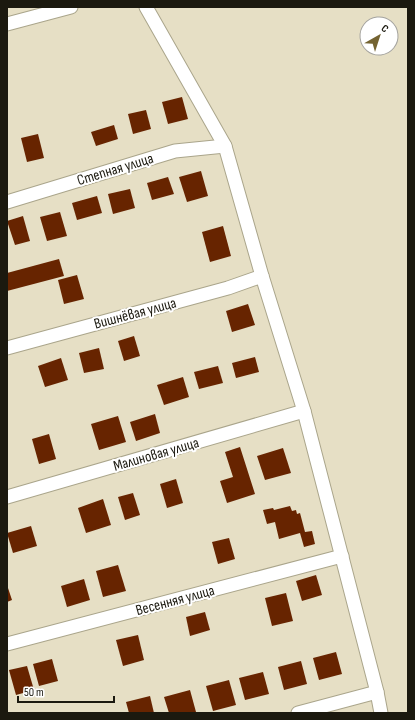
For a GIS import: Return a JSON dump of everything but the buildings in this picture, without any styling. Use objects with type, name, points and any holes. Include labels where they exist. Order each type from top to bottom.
[{"type":"street","points":[[7,24],[71,7]]},
{"type":"street","points":[[146,7],[225,146],[262,276],[304,411],[377,692],[381,713]]},
{"type":"street","name":"Степная улица","points":[[7,202],[175,151],[225,146]]},
{"type":"street","name":"Вишнёвая улица","points":[[7,348],[228,288],[262,276]]},
{"type":"street","name":"Малиновая улица","points":[[7,497],[304,411]]},
{"type":"street","name":"Весенняя улица","points":[[7,644],[342,556]]},
{"type":"street","points":[[298,713],[377,692]]}]
